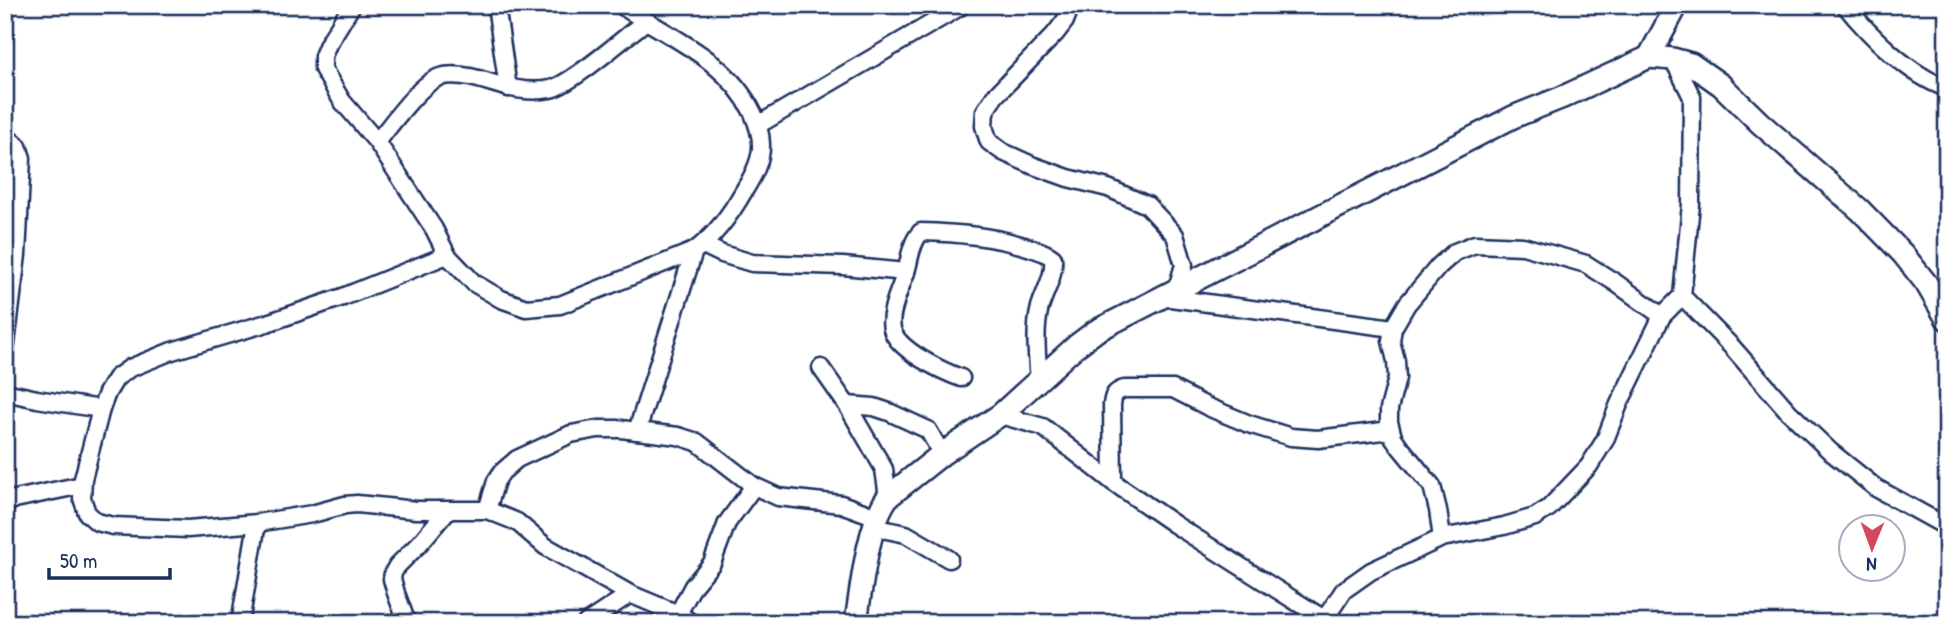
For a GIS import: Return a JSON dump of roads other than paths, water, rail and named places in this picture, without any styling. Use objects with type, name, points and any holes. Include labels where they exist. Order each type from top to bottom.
[{"type":"street","points":[[352,5],[328,44],[323,56],[323,69],[342,101],[377,142],[434,229],[447,255],[474,283],[501,299],[526,308],[561,305],[699,248],[724,222],[757,168],[762,145],[758,125],[744,95],[696,50],[621,5]]},
{"type":"street","points":[[496,5],[508,88]]},
{"type":"street","points":[[758,125],[963,5]]},
{"type":"street","points":[[1070,5],[1065,21],[1055,34],[995,96],[985,111],[984,126],[989,142],[1023,161],[1068,178],[1108,188],[1147,205],[1175,235],[1184,265],[1168,294]]},
{"type":"street","points":[[1649,57],[1677,5]]},
{"type":"street","points":[[1845,5],[1889,51],[1928,79],[1947,88]]},
{"type":"street","points":[[377,142],[404,108],[438,77],[449,75],[476,78],[508,88],[535,91],[554,89],[646,22]]},
{"type":"street","points":[[856,623],[875,522],[888,497],[942,454],[1000,415],[1096,331],[1513,117],[1649,57],[1691,64],[1721,85],[1760,123],[1860,210],[1903,254],[1926,283],[1947,319]]},
{"type":"street","points":[[1000,415],[1043,427],[1113,482],[1327,621],[1344,590],[1371,571],[1442,538],[1535,517],[1565,493],[1589,466],[1605,440],[1619,404],[1662,316],[1682,296],[1690,204],[1692,97],[1673,59]]},
{"type":"street","points":[[5,136],[18,146],[22,158],[17,255],[5,352]]},
{"type":"street","points":[[961,378],[916,355],[896,338],[891,328],[892,316],[913,245],[921,232],[963,233],[1003,240],[1053,258],[1054,267],[1040,309],[1037,337],[1039,380]]},
{"type":"street","points":[[1442,538],[1432,485],[1400,447],[1391,430],[1389,409],[1396,378],[1396,361],[1391,341],[1393,328],[1407,304],[1439,266],[1455,252],[1475,244],[1524,246],[1586,264],[1662,316]]},
{"type":"street","points":[[699,248],[752,263],[843,266],[906,272]]},
{"type":"street","points":[[637,430],[699,248]]},
{"type":"street","points":[[447,255],[343,297],[172,351],[116,378],[101,409],[82,485],[82,498],[87,513],[97,522],[113,526],[188,529],[257,523],[312,514],[345,505],[487,510],[517,522],[545,546],[630,594],[685,619],[692,586],[712,563],[727,523],[754,486]]},
{"type":"street","points":[[1168,294],[1393,328]]},
{"type":"street","points":[[1682,296],[1732,347],[1788,411],[1831,452],[1876,488],[1947,527]]},
{"type":"street","points":[[821,368],[847,405],[884,469],[888,497]]},
{"type":"street","points":[[1113,482],[1113,396],[1124,389],[1173,389],[1208,407],[1291,437],[1326,438],[1391,430]]},
{"type":"street","points":[[5,392],[101,409]]},
{"type":"street","points":[[847,405],[874,407],[928,430],[942,454]]},
{"type":"street","points":[[487,510],[496,481],[517,459],[570,435],[598,429],[637,430],[678,436],[697,442],[754,486],[778,497],[841,505],[906,534],[949,559]]},
{"type":"street","points":[[5,503],[82,485]]},
{"type":"street","points":[[407,623],[392,579],[393,573],[447,510]]},
{"type":"street","points":[[240,623],[257,523]]},
{"type":"street","points":[[586,623],[630,594]]}]
